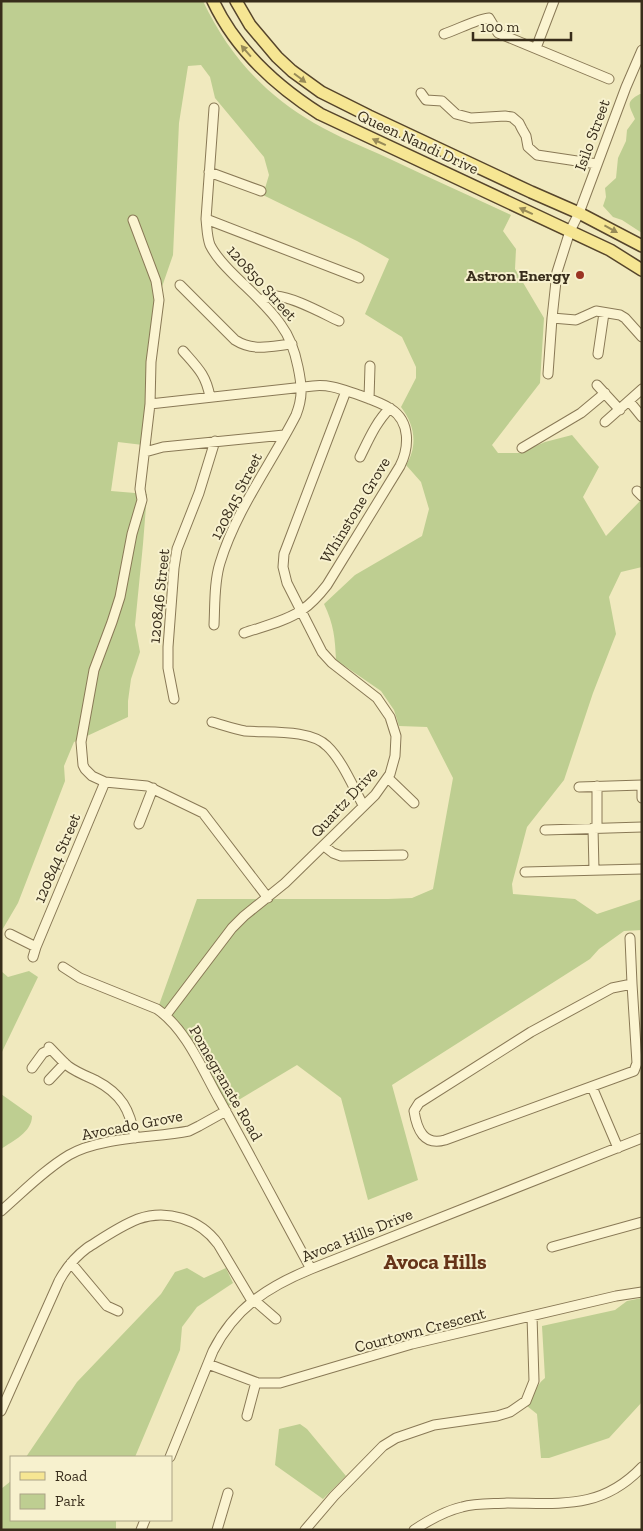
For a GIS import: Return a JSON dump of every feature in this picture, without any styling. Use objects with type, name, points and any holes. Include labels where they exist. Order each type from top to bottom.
[{"type":"main road","name":"Queen Nandi Drive","points":[[213,1],[238,43],[286,92],[306,106],[610,250],[642,270]]},
{"type":"main road","name":"Queen Nandi Drive","points":[[236,1],[250,25],[265,44],[292,71],[321,92],[531,192],[579,212],[642,246]]},
{"type":"street","points":[[536,48],[554,1]]},
{"type":"street","points":[[444,34],[486,17],[491,20],[498,33],[609,80]]},
{"type":"street","name":"Isilo Street","points":[[548,374],[557,272],[570,231],[642,50]]},
{"type":"street","points":[[421,93],[426,100],[442,102],[456,114],[462,116],[476,118],[500,116],[512,118],[522,129],[528,147],[537,155],[597,164]]},
{"type":"street","name":"120850 Street","points":[[214,108],[206,219],[207,235],[219,260],[260,300],[288,335],[292,344],[302,387]]},
{"type":"street","points":[[209,172],[261,191]]},
{"type":"street","points":[[206,219],[359,278]]},
{"type":"street","points":[[133,220],[156,281],[159,300],[151,362],[150,404],[140,489],[142,500],[132,534],[120,597],[94,670],[81,742],[83,765],[92,776],[105,782],[139,784],[153,788],[199,810],[206,816],[268,898]]},
{"type":"street","points":[[180,285],[236,340],[245,346],[254,348],[292,344]]},
{"type":"street","points":[[260,300],[273,296],[279,297],[339,320]]},
{"type":"street","points":[[552,318],[576,320],[596,311],[623,316],[642,336]]},
{"type":"street","points":[[598,354],[604,313]]},
{"type":"street","points":[[183,351],[202,374],[210,397]]},
{"type":"street","points":[[369,399],[370,366]]},
{"type":"street","points":[[597,384],[620,410]]},
{"type":"street","points":[[150,404],[328,385],[346,390],[390,408],[373,429],[360,457]]},
{"type":"street","name":"120845 Street","points":[[214,625],[220,563],[237,522],[299,407],[302,387]]},
{"type":"street","points":[[605,422],[642,389]]},
{"type":"street","name":"Quartz Drive","points":[[166,1015],[232,928],[244,916],[268,898],[324,846],[375,794],[388,778],[393,766],[397,745],[390,717],[377,698],[340,670],[322,652],[287,583],[282,567],[284,554],[346,390]]},
{"type":"street","points":[[522,448],[581,413],[605,393]]},
{"type":"street","points":[[629,401],[642,417]]},
{"type":"street","name":"Whinstone Grove","points":[[244,633],[272,624],[302,610],[327,585],[404,459],[407,447],[406,433],[398,416],[390,408]]},
{"type":"street","points":[[145,452],[163,447],[284,435]]},
{"type":"street","name":"120846 Street","points":[[174,699],[168,668],[168,647],[177,549],[200,493],[215,441]]},
{"type":"street","points":[[212,722],[243,730],[304,735],[321,740],[332,751],[363,805]]},
{"type":"street","points":[[388,778],[414,803]]},
{"type":"street","name":"120844 Street","points":[[33,957],[105,782]]},
{"type":"street","points":[[579,787],[642,785],[642,798]]},
{"type":"street","points":[[594,870],[597,786]]},
{"type":"street","points":[[138,824],[153,788]]},
{"type":"street","points":[[545,830],[642,827]]},
{"type":"street","points":[[324,846],[341,856],[402,855]]},
{"type":"street","points":[[525,872],[642,869]]},
{"type":"street","points":[[10,934],[36,946]]},
{"type":"street","points":[[630,938],[637,1066],[630,1073],[436,1142],[429,1141],[421,1133],[414,1114],[414,1109],[418,1103],[531,1032],[612,988],[632,984]]},
{"type":"street","name":"Pomegranate Road","points":[[63,967],[80,978],[157,1009],[166,1015],[179,1030],[226,1111],[311,1269]]},
{"type":"street","points":[[32,1068],[43,1053],[50,1048],[65,1064],[117,1095],[130,1116],[135,1138]]},
{"type":"street","points":[[50,1080],[65,1064]]},
{"type":"street","points":[[592,1087],[618,1148]]},
{"type":"street","name":"Avocado Grove","points":[[1,1211],[53,1166],[69,1155],[90,1147],[135,1138],[189,1131],[226,1111]]},
{"type":"street","name":"Avoca Hills Drive","points":[[170,1456],[221,1335],[253,1300],[290,1278],[311,1269],[642,1138]]},
{"type":"street","points":[[1,1411],[59,1281],[71,1263],[87,1248],[136,1220],[162,1215],[188,1220],[200,1226],[214,1238],[253,1300],[276,1319]]},
{"type":"street","points":[[552,1247],[642,1222]]},
{"type":"street","points":[[71,1263],[107,1306],[118,1311]]},
{"type":"street","name":"Courtown Crescent","points":[[208,1364],[256,1382],[268,1384],[291,1381],[412,1344],[616,1296],[642,1292]]},
{"type":"street","points":[[305,1530],[334,1496],[383,1446],[396,1438],[434,1425],[497,1416],[510,1412],[526,1401],[534,1382],[532,1316]]},
{"type":"street","points":[[247,1416],[256,1382]]},
{"type":"street","points":[[414,1530],[443,1513],[462,1507],[498,1504],[563,1503],[597,1497],[615,1490],[642,1467]]},
{"type":"street","points":[[217,1530],[228,1493]]},
{"type":"green space","points":[[1,1],[203,1],[224,38],[249,71],[279,99],[296,111],[314,123],[342,137],[511,215],[503,231],[516,249],[515,269],[544,318],[540,383],[492,445],[498,453],[519,453],[545,442],[572,435],[599,467],[583,497],[606,536],[640,501],[642,503],[642,567],[621,572],[609,597],[616,634],[593,693],[564,780],[527,827],[512,884],[513,894],[575,899],[597,914],[642,899],[642,930],[624,931],[599,949],[590,959],[392,1085],[418,1180],[368,1200],[341,1098],[297,1065],[227,1107],[189,1037],[169,1013],[159,1005],[197,899],[412,898],[433,889],[453,778],[427,727],[399,726],[394,710],[381,691],[336,660],[333,632],[324,604],[355,575],[422,536],[429,509],[421,482],[406,465],[412,450],[413,436],[412,428],[401,407],[416,378],[416,367],[402,337],[365,314],[389,259],[357,241],[263,195],[269,175],[264,157],[215,98],[210,77],[201,65],[188,66],[179,123],[173,255],[155,307],[143,445],[118,442],[111,491],[147,494],[135,625],[140,652],[131,679],[128,717],[74,742],[64,766],[65,781],[18,903],[1,932]]},
{"type":"green space","points":[[642,94],[642,233],[622,220],[613,217],[603,206],[606,197],[605,188],[616,178],[618,158],[626,141],[627,130],[635,119],[630,102]]},
{"type":"green space","points":[[1,971],[8,977],[29,971],[38,977],[1,1054]]},
{"type":"green space","points":[[1,1094],[32,1116],[29,1127],[1,1149]]},
{"type":"green space","points":[[187,1268],[204,1278],[226,1268],[233,1283],[197,1307],[182,1327],[180,1350],[135,1456],[27,1456],[77,1382],[161,1294],[175,1272]]},
{"type":"green space","points":[[642,1298],[642,1402],[609,1438],[549,1458],[541,1458],[537,1414],[527,1406],[537,1387],[545,1378],[542,1326],[615,1310],[627,1301]]},
{"type":"green space","points":[[300,1424],[307,1429],[346,1476],[323,1499],[275,1465],[279,1429]]},
{"type":"green space","points":[[10,1482],[10,1521],[116,1521],[116,1530],[1,1530],[1,1489]]},
{"type":"place","name":"Astron Energy","points":[[580,275]]},
{"type":"district","name":"Avoca Hills","points":[[435,1261]]}]
